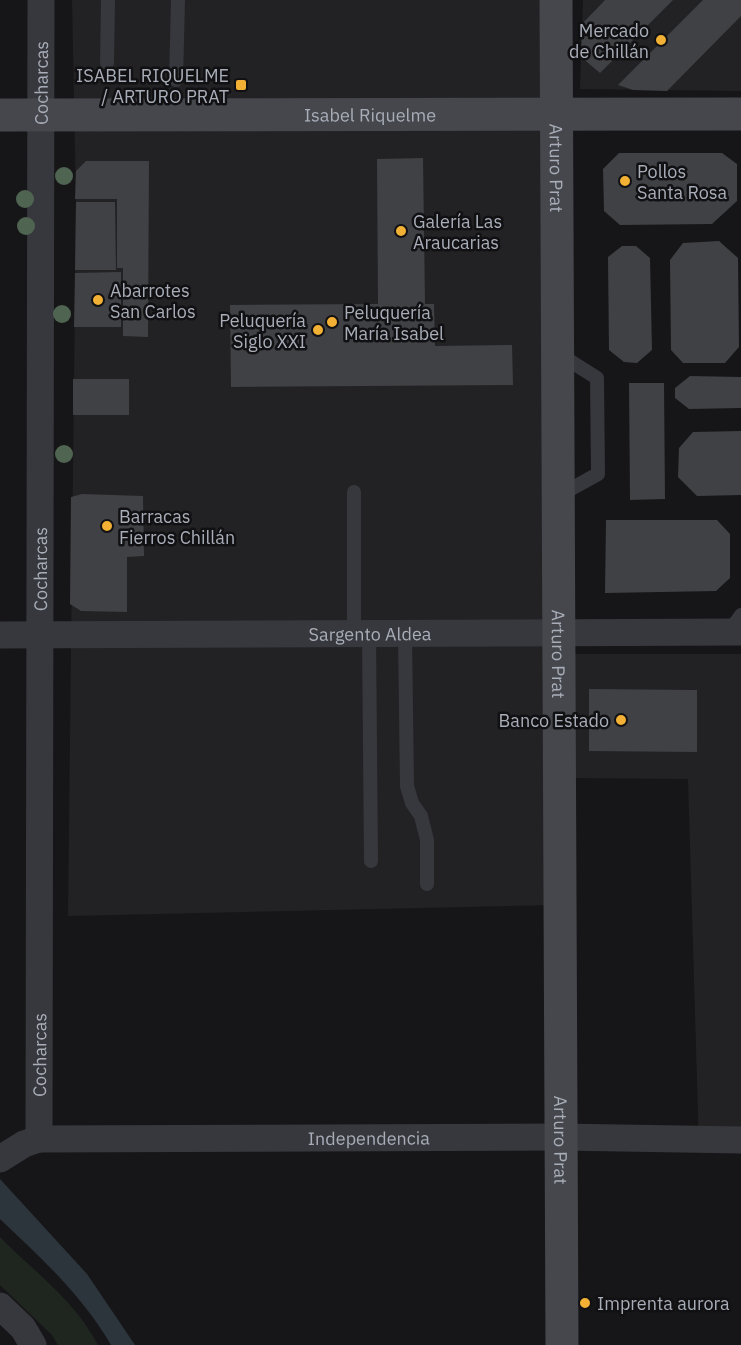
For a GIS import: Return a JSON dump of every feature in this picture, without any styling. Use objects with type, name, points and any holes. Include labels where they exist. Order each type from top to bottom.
[{"type":"street","name":"Cocharcas","points":[[39,1139],[41,0]]},
{"type":"street","name":"Arturo Prat","points":[[556,0],[562,1345]]},
{"type":"street","name":"Isabel Riquelme","points":[[0,115],[741,114]]},
{"type":"street","name":"Sargento Aldea","points":[[0,634],[558,633],[737,627]]},
{"type":"street","name":"Independencia","points":[[0,1159],[24,1144],[39,1139],[561,1137],[741,1140]]},
{"type":"street","points":[[0,1306],[23,1328],[33,1345]]},
{"type":"lane","points":[[107,63],[108,0]]},
{"type":"lane","points":[[176,81],[178,0]]},
{"type":"lane","points":[[354,492],[371,861]]},
{"type":"lane","points":[[405,634],[407,786],[412,803],[421,816],[427,840],[427,884]]},
{"type":"shaded area","points":[[72,0],[546,0],[553,905],[68,916],[76,202]]},
{"type":"shaded area","name":"Mercado de Chillán","points":[[583,0],[741,0],[741,91],[580,89]]},
{"type":"shaded area","points":[[571,654],[741,654],[741,1147],[699,1147],[688,779],[571,778]]},
{"type":"shaded area","points":[[0,1179],[87,1274],[135,1345],[111,1345],[74,1293],[0,1219]]},
{"type":"shaded area","points":[[0,1237],[66,1300],[98,1345],[58,1345],[52,1335],[0,1285]]},
{"type":"building","points":[[605,0],[673,0],[600,73],[581,57],[582,24]]},
{"type":"building","points":[[703,0],[741,0],[741,16],[667,91],[633,90],[618,85]]},
{"type":"building","points":[[619,153],[722,153],[737,164],[737,201],[712,224],[620,225],[604,211],[603,169]]},
{"type":"building","name":"Galería Las Araucarias","points":[[423,158],[425,304],[434,304],[435,346],[512,345],[513,385],[231,387],[230,305],[378,304],[377,159]]},
{"type":"building","points":[[86,161],[149,161],[148,337],[123,336],[123,268],[117,268],[117,199],[75,199],[76,171]]},
{"type":"building","points":[[76,202],[115,202],[116,270],[75,270]]},
{"type":"building","points":[[719,241],[738,258],[739,347],[725,363],[683,363],[671,350],[670,260],[683,243]]},
{"type":"building","points":[[622,246],[636,246],[650,258],[652,350],[637,363],[624,362],[609,350],[608,257]]},
{"type":"building","name":"Abarrotes San Carlos","points":[[121,272],[121,327],[74,327],[75,273]]},
{"type":"building","points":[[690,376],[741,377],[741,408],[689,409],[675,398],[675,388]]},
{"type":"building","points":[[73,379],[129,379],[129,415],[73,415]]},
{"type":"building","points":[[629,383],[664,383],[665,499],[630,500]]},
{"type":"building","points":[[741,431],[741,495],[697,496],[678,477],[679,448],[693,432]]},
{"type":"building","name":"Barracas Fierros Chillán","points":[[82,494],[143,496],[144,556],[127,557],[127,612],[81,611],[70,604],[71,497]]},
{"type":"building","points":[[606,520],[717,520],[730,534],[730,578],[716,591],[605,593]]},
{"type":"building","points":[[589,689],[697,690],[697,752],[589,751]]},
{"type":"place","name":"Mercado de Chillán","points":[[661,40]]},
{"type":"place","name":"ISABEL RIQUELME / ARTURO PRAT","points":[[241,85]]},
{"type":"place","name":"Pollos Santa Rosa","points":[[625,181]]},
{"type":"place","name":"Galería Las Araucarias","points":[[401,231]]},
{"type":"place","name":"Abarrotes San Carlos","points":[[98,300]]},
{"type":"place","name":"Peluquería María Isabel","points":[[332,322]]},
{"type":"place","name":"Peluquería Siglo XXI","points":[[318,330]]},
{"type":"place","name":"Barracas Fierros Chillán","points":[[107,526]]},
{"type":"place","name":"Banco Estado","points":[[621,720]]},
{"type":"place","name":"Imprenta aurora","points":[[585,1303]]}]
